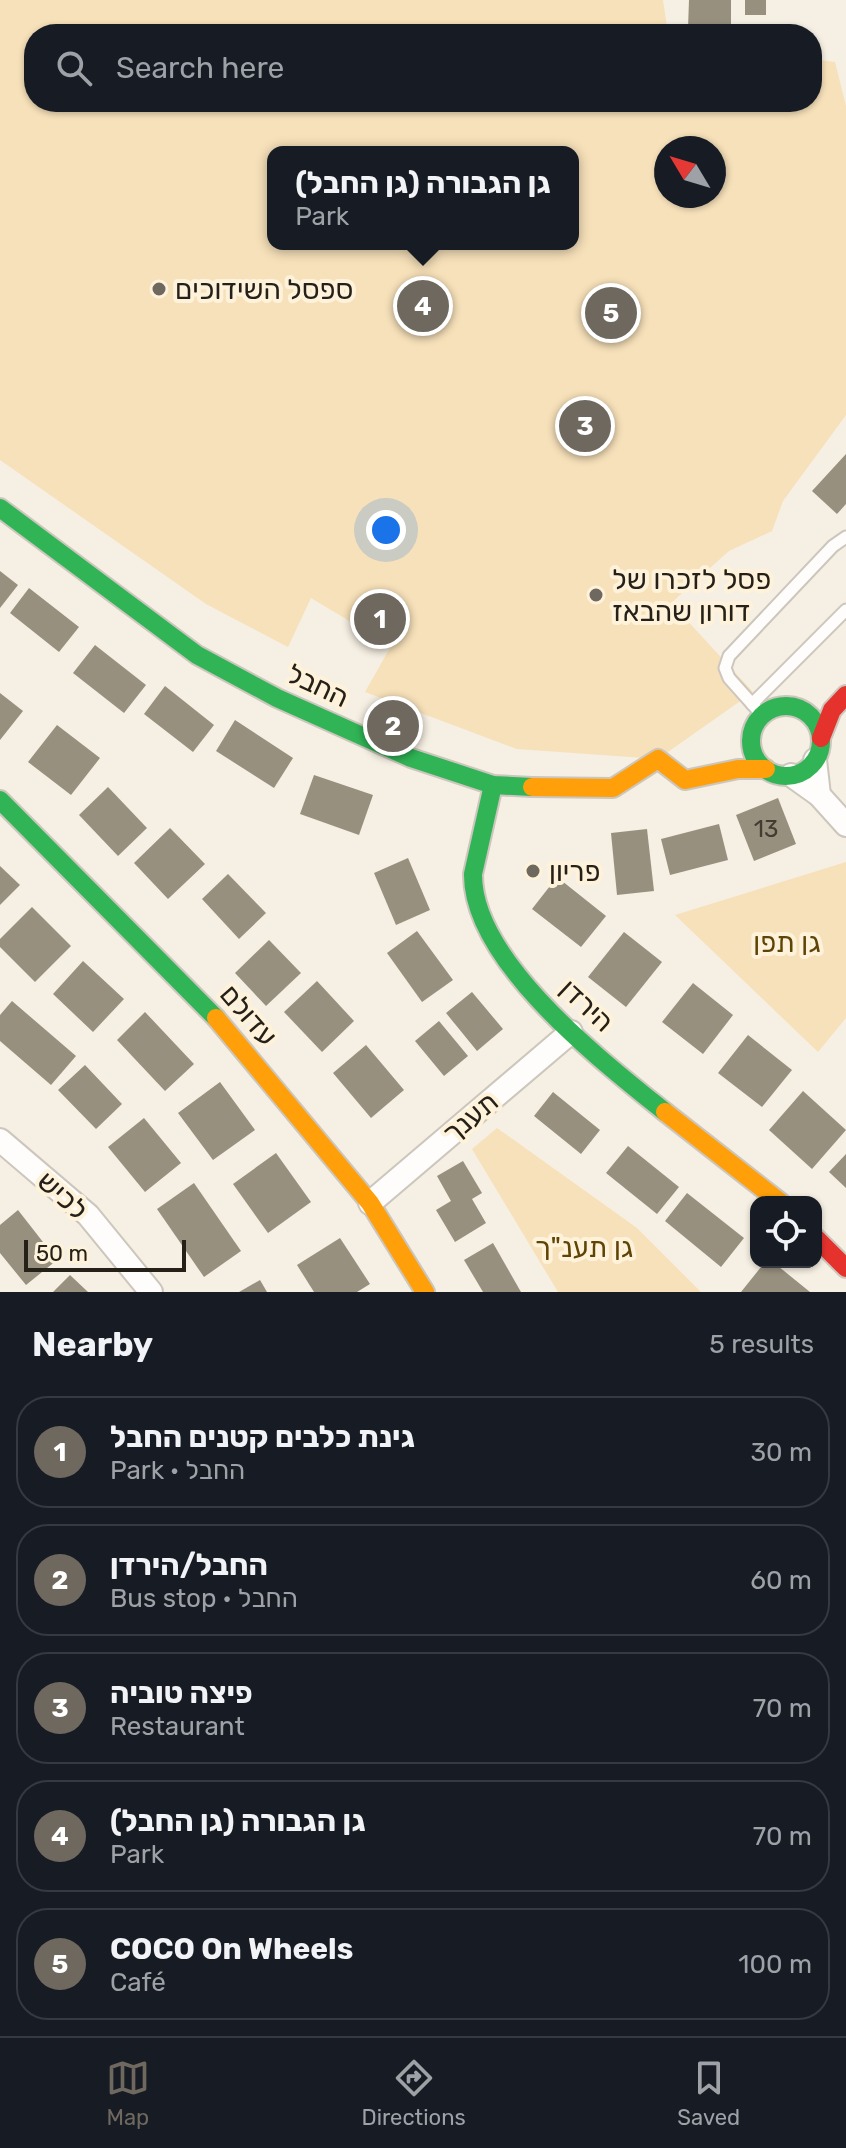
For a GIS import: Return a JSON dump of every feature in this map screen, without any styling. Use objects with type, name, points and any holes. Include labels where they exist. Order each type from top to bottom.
[{"type":"street","name":"החבל","points":[[0,508],[197,655],[277,698],[411,758],[493,785],[613,788],[658,759],[685,780],[738,769],[766,769]]},
{"type":"street","points":[[791,775],[807,768],[818,749],[832,710],[846,695]]},
{"type":"street","points":[[738,769],[751,748],[757,710],[782,706],[804,711],[832,710]]},
{"type":"street","points":[[804,711],[812,718],[818,749],[819,795]]},
{"type":"street","points":[[751,748],[766,769],[791,775],[819,795],[846,825]]},
{"type":"street","name":"הירדן","points":[[493,785],[479,838],[473,887],[479,913],[490,937],[520,979],[571,1032],[773,1196]]},
{"type":"street","name":"עדולם","points":[[0,800],[212,1013],[370,1203],[425,1292]]},
{"type":"street","name":"תענך","points":[[370,1203],[571,1032]]},
{"type":"street","name":"לכיש","points":[[0,1140],[88,1215],[151,1292]]},
{"type":"street","points":[[822,1244],[846,1268]]},
{"type":"lane","points":[[846,537],[833,546],[729,656],[725,668],[729,678],[757,710],[846,610]]},
{"type":"green space","points":[[0,0],[663,0],[667,24],[24,24],[24,112],[822,112],[822,60],[835,62],[846,106],[846,415],[783,501],[772,531],[729,551],[671,603],[753,692],[658,759],[517,749],[365,692],[391,646],[311,598],[288,647],[206,604],[0,460]]},
{"type":"green space","name":"גן תפן","points":[[846,862],[846,1018],[818,1052],[675,915]]},
{"type":"green space","name":"גן תענ\"ך","points":[[497,1128],[637,1228],[701,1292],[558,1292],[472,1149]]},
{"type":"building","points":[[689,0],[731,0],[731,24],[688,24]]},
{"type":"building","points":[[745,0],[766,0],[766,15],[745,15]]},
{"type":"building","points":[[846,454],[846,504],[837,514],[812,491]]},
{"type":"building","points":[[0,571],[18,585],[0,608]]},
{"type":"building","points":[[29,588],[79,627],[59,652],[10,613]]},
{"type":"building","points":[[95,645],[146,685],[124,713],[73,673]]},
{"type":"building","points":[[165,686],[214,725],[193,752],[144,714]]},
{"type":"building","points":[[0,693],[23,711],[0,740]]},
{"type":"building","points":[[235,720],[293,758],[274,788],[216,751]]},
{"type":"building","points":[[57,725],[100,758],[71,795],[28,762]]},
{"type":"building","points":[[314,775],[373,795],[359,835],[300,814]]},
{"type":"building","points":[[108,787],[147,828],[118,856],[79,815]]},
{"type":"building","points":[[778,798],[796,844],[754,861],[736,815]]},
{"type":"building","points":[[719,824],[728,860],[670,875],[661,839]]},
{"type":"building","points":[[170,828],[205,864],[168,899],[134,863]]},
{"type":"building","points":[[647,829],[654,891],[617,895],[611,833]]},
{"type":"building","points":[[408,858],[430,910],[396,925],[374,873]]},
{"type":"building","points":[[0,866],[20,885],[0,905]]},
{"type":"building","points":[[228,874],[266,913],[239,939],[202,899]]},
{"type":"building","points":[[557,877],[606,916],[581,947],[532,909]]},
{"type":"building","points":[[32,907],[71,946],[35,982],[0,947],[0,939]]},
{"type":"building","points":[[417,931],[453,980],[422,1002],[387,953]]},
{"type":"building","points":[[624,932],[662,962],[626,1007],[588,977]]},
{"type":"building","points":[[269,940],[301,973],[266,1006],[235,973]]},
{"type":"building","points":[[83,961],[124,999],[93,1032],[53,994]]},
{"type":"building","points":[[317,981],[354,1021],[322,1052],[284,1012]]},
{"type":"building","points":[[693,983],[733,1015],[703,1054],[662,1022]]},
{"type":"building","points":[[472,992],[503,1029],[477,1051],[446,1013]]},
{"type":"building","points":[[12,1001],[76,1056],[51,1085],[0,1041],[0,1015]]},
{"type":"building","points":[[145,1012],[194,1064],[165,1091],[117,1040]]},
{"type":"building","points":[[439,1021],[468,1056],[444,1076],[415,1041]]},
{"type":"building","points":[[748,1035],[792,1070],[762,1107],[718,1073]]},
{"type":"building","points":[[366,1045],[404,1090],[371,1118],[333,1073]]},
{"type":"building","points":[[85,1065],[122,1104],[96,1129],[58,1090]]},
{"type":"building","points":[[220,1082],[255,1130],[213,1160],[178,1113]]},
{"type":"building","points":[[803,1091],[846,1130],[812,1169],[769,1130]]},
{"type":"building","points":[[553,1092],[600,1130],[581,1154],[534,1116]]},
{"type":"building","points":[[144,1118],[181,1163],[145,1192],[108,1147]]},
{"type":"building","points":[[628,1146],[679,1187],[657,1214],[606,1173]]},
{"type":"building","points":[[276,1153],[311,1202],[268,1233],[233,1184]]},
{"type":"building","points":[[846,1154],[846,1188],[829,1172]]},
{"type":"building","points":[[463,1161],[482,1193],[472,1199],[486,1223],[455,1242],[436,1210],[451,1201],[437,1176]]},
{"type":"building","points":[[194,1183],[241,1251],[204,1277],[157,1209]]},
{"type":"building","points":[[687,1193],[744,1238],[721,1267],[665,1221]]},
{"type":"building","points":[[18,1210],[57,1260],[26,1285],[0,1253],[0,1225]]},
{"type":"building","points":[[340,1238],[370,1284],[357,1292],[314,1292],[297,1265]]},
{"type":"building","points":[[493,1243],[521,1292],[483,1292],[464,1260]]},
{"type":"building","points":[[760,1268],[780,1268],[810,1292],[741,1292]]},
{"type":"building","points":[[70,1275],[88,1292],[53,1292]]},
{"type":"building","points":[[260,1280],[267,1292],[239,1292]]},
{"type":"traffic: fast","points":[[0,508],[197,655],[277,698],[411,758],[493,785],[532,787]]},
{"type":"traffic: fast","points":[[786,706],[805,712],[815,722],[821,741],[815,760],[805,770],[786,776],[767,770],[757,760],[751,741],[757,722],[767,712],[786,706]]},
{"type":"traffic: fast","points":[[493,785],[473,874],[478,907],[494,941],[545,1006],[608,1066],[665,1112]]},
{"type":"traffic: fast","points":[[0,800],[216,1018]]},
{"type":"traffic: slow","points":[[532,787],[613,788],[658,759],[685,780],[738,769],[766,769]]},
{"type":"traffic: slow","points":[[216,1018],[370,1203],[425,1292]]},
{"type":"traffic: slow","points":[[665,1112],[772,1196]]},
{"type":"traffic: jam","points":[[821,738],[832,710],[846,695]]},
{"type":"traffic: jam","points":[[822,1244],[846,1268]]},
{"type":"place","name":"ספסל השידוכים","points":[[159,289]]},
{"type":"place","name":"גן הגבורה (גן החבל)","points":[[423,306]]},
{"type":"place","name":"COCO On Wheels","points":[[611,313]]},
{"type":"place","name":"פיצה טוביה","points":[[585,426]]},
{"type":"place","name":"פסל לזכרו של דורון שהבאז","points":[[596,595]]},
{"type":"place","name":"גינת כלבים קטנים החבל","points":[[380,619]]},
{"type":"place","name":"החבל/הירדן","points":[[393,726]]},
{"type":"place","name":"פריון","points":[[533,871]]}]
